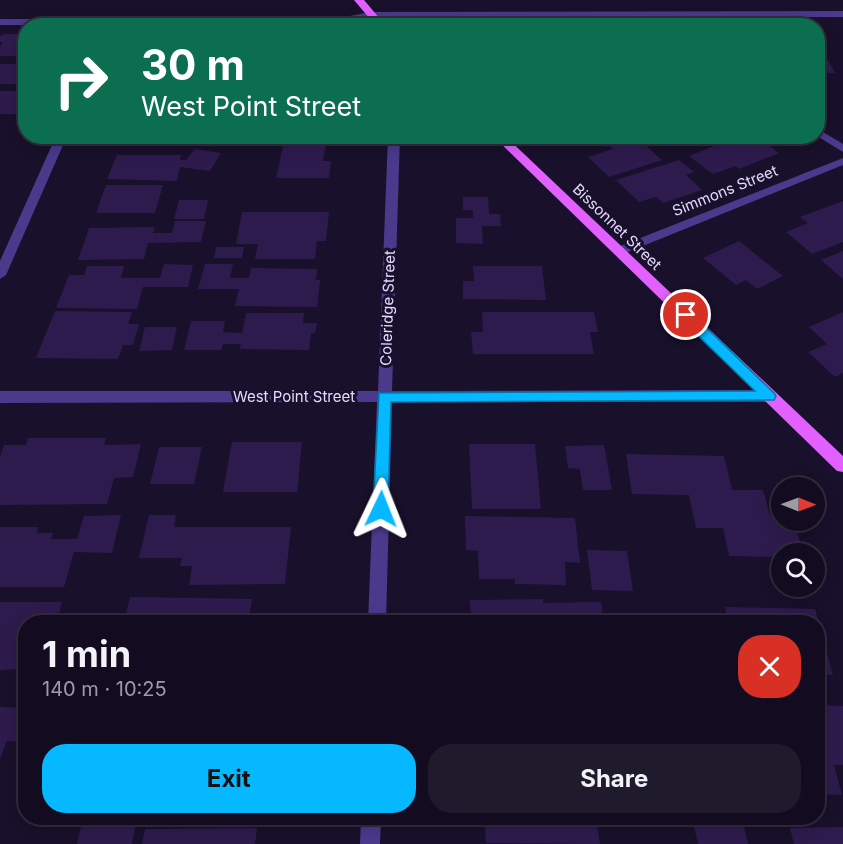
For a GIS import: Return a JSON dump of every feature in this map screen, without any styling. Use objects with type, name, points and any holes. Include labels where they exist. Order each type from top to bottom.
[{"type":"main road","points":[[349,0],[371,15]]},
{"type":"main road","points":[[359,0],[374,18]]},
{"type":"main road","name":"Bissonnet Street","points":[[506,144],[843,466]]},
{"type":"street","points":[[352,18],[371,15],[843,14]]},
{"type":"street","points":[[645,15],[649,18]]},
{"type":"street","points":[[0,22],[18,22]]},
{"type":"street","points":[[825,137],[843,149]]},
{"type":"street","points":[[0,275],[58,144]]},
{"type":"street","name":"Coleridge Street","points":[[377,615],[394,144]]},
{"type":"street","name":"Simmons Street","points":[[619,251],[843,161]]},
{"type":"street","name":"West Point Street","points":[[0,397],[769,396]]},
{"type":"street","points":[[370,844],[371,825]]},
{"type":"building","points":[[18,34],[18,56],[0,56],[0,47],[3,42],[0,42],[0,36]]},
{"type":"building","points":[[825,60],[828,60],[835,73],[825,73]]},
{"type":"building","points":[[0,64],[18,64],[18,84],[0,84]]},
{"type":"building","points":[[0,91],[18,91],[16,114],[0,114]]},
{"type":"building","points":[[119,144],[182,144],[181,146]]},
{"type":"building","points":[[284,144],[326,144],[323,161],[331,161],[329,178],[276,178]]},
{"type":"building","points":[[608,144],[644,144],[662,160],[609,177],[588,157],[613,149]]},
{"type":"building","points":[[719,144],[767,144],[779,153],[739,169],[735,166],[713,174],[689,156]]},
{"type":"building","points":[[195,149],[221,153],[210,171],[180,167],[177,181],[107,179],[117,155],[181,155],[180,160],[186,160]]},
{"type":"building","points":[[679,160],[694,172],[686,175],[702,190],[663,203],[656,197],[639,202],[616,180]]},
{"type":"building","points":[[106,185],[163,185],[155,213],[96,213]]},
{"type":"building","points":[[463,197],[488,197],[489,214],[500,214],[501,226],[482,226],[483,244],[456,243],[456,218],[473,218],[473,210],[463,210]]},
{"type":"building","points":[[179,200],[208,200],[204,219],[174,219]]},
{"type":"building","points":[[843,201],[843,242],[812,254],[786,232],[808,223],[800,217]]},
{"type":"building","points":[[242,212],[329,212],[326,241],[317,241],[315,259],[255,259],[258,244],[236,244]]},
{"type":"building","points":[[175,221],[206,221],[201,242],[148,243],[144,259],[78,260],[89,228],[155,227],[153,233],[172,233]]},
{"type":"building","points":[[739,241],[783,276],[757,289],[746,280],[736,285],[703,258]]},
{"type":"building","points":[[216,247],[244,247],[242,258],[214,258]]},
{"type":"building","points":[[843,251],[843,279],[821,260]]},
{"type":"building","points":[[164,264],[193,265],[188,287],[143,287],[137,309],[56,308],[69,275],[84,275],[87,266],[124,266],[121,278],[160,278]]},
{"type":"building","points":[[205,264],[233,264],[230,278],[249,278],[251,268],[317,269],[316,280],[320,280],[317,307],[235,306],[239,289],[198,289]]},
{"type":"building","points":[[473,266],[542,266],[546,300],[463,299],[463,281],[474,281]]},
{"type":"building","points":[[55,311],[132,312],[128,324],[139,324],[133,345],[123,345],[118,359],[36,358]]},
{"type":"building","points":[[482,312],[594,312],[598,332],[590,332],[594,354],[473,354],[471,332],[483,332]]},
{"type":"building","points":[[843,312],[843,373],[835,377],[808,352],[827,344],[809,327]]},
{"type":"building","points":[[246,313],[304,313],[303,323],[317,323],[315,333],[311,333],[309,350],[239,349],[241,344],[223,344],[221,350],[184,350],[191,321],[225,321],[223,332],[242,333]]},
{"type":"building","points":[[145,327],[177,327],[172,350],[139,351]]},
{"type":"building","points":[[28,438],[106,438],[104,445],[141,444],[133,477],[114,478],[107,504],[0,505],[0,457],[4,445],[26,445]]},
{"type":"building","points":[[232,442],[302,442],[297,492],[223,492]]},
{"type":"building","points":[[469,444],[535,444],[541,509],[472,509]]},
{"type":"building","points":[[604,445],[612,490],[583,490],[580,469],[568,468],[565,446]]},
{"type":"building","points":[[159,447],[202,447],[194,484],[150,484]]},
{"type":"building","points":[[626,454],[724,456],[732,490],[763,490],[771,515],[771,531],[797,531],[800,543],[771,543],[771,557],[729,556],[723,528],[696,528],[689,495],[632,494]]},
{"type":"building","points":[[121,515],[112,553],[74,552],[64,587],[0,587],[0,527],[38,527],[37,533],[53,533],[51,539],[77,539],[84,516]]},
{"type":"building","points":[[149,515],[176,515],[174,527],[291,527],[285,584],[189,585],[192,566],[180,566],[182,558],[139,558]]},
{"type":"building","points":[[465,516],[575,518],[580,563],[565,562],[566,585],[515,584],[515,579],[479,579],[478,551],[466,550]]},
{"type":"building","points":[[587,550],[627,551],[633,591],[592,590]]},
{"type":"building","points":[[130,597],[252,599],[249,615],[126,615]]},
{"type":"building","points":[[543,599],[543,603],[601,602],[603,615],[471,615],[470,600]]},
{"type":"building","points":[[0,602],[62,602],[59,615],[18,615],[18,669],[0,670]]},
{"type":"building","points":[[725,607],[815,609],[817,615],[727,615]]},
{"type":"building","points":[[825,646],[833,675],[825,674]]},
{"type":"building","points":[[825,705],[843,706],[843,765],[834,765],[842,795],[825,794]]},
{"type":"building","points":[[0,707],[18,708],[18,742],[7,741],[0,759]]},
{"type":"building","points":[[81,825],[136,825],[132,844],[77,844]]},
{"type":"building","points":[[485,825],[597,825],[600,844],[486,843]]},
{"type":"building","points":[[694,825],[744,825],[748,844],[698,844]]},
{"type":"building","points":[[843,827],[843,844],[794,844],[790,828]]},
{"type":"building","points":[[257,828],[255,844],[142,844],[145,829]]},
{"type":"route","points":[[381,509],[384,396],[769,396],[686,315]]}]
